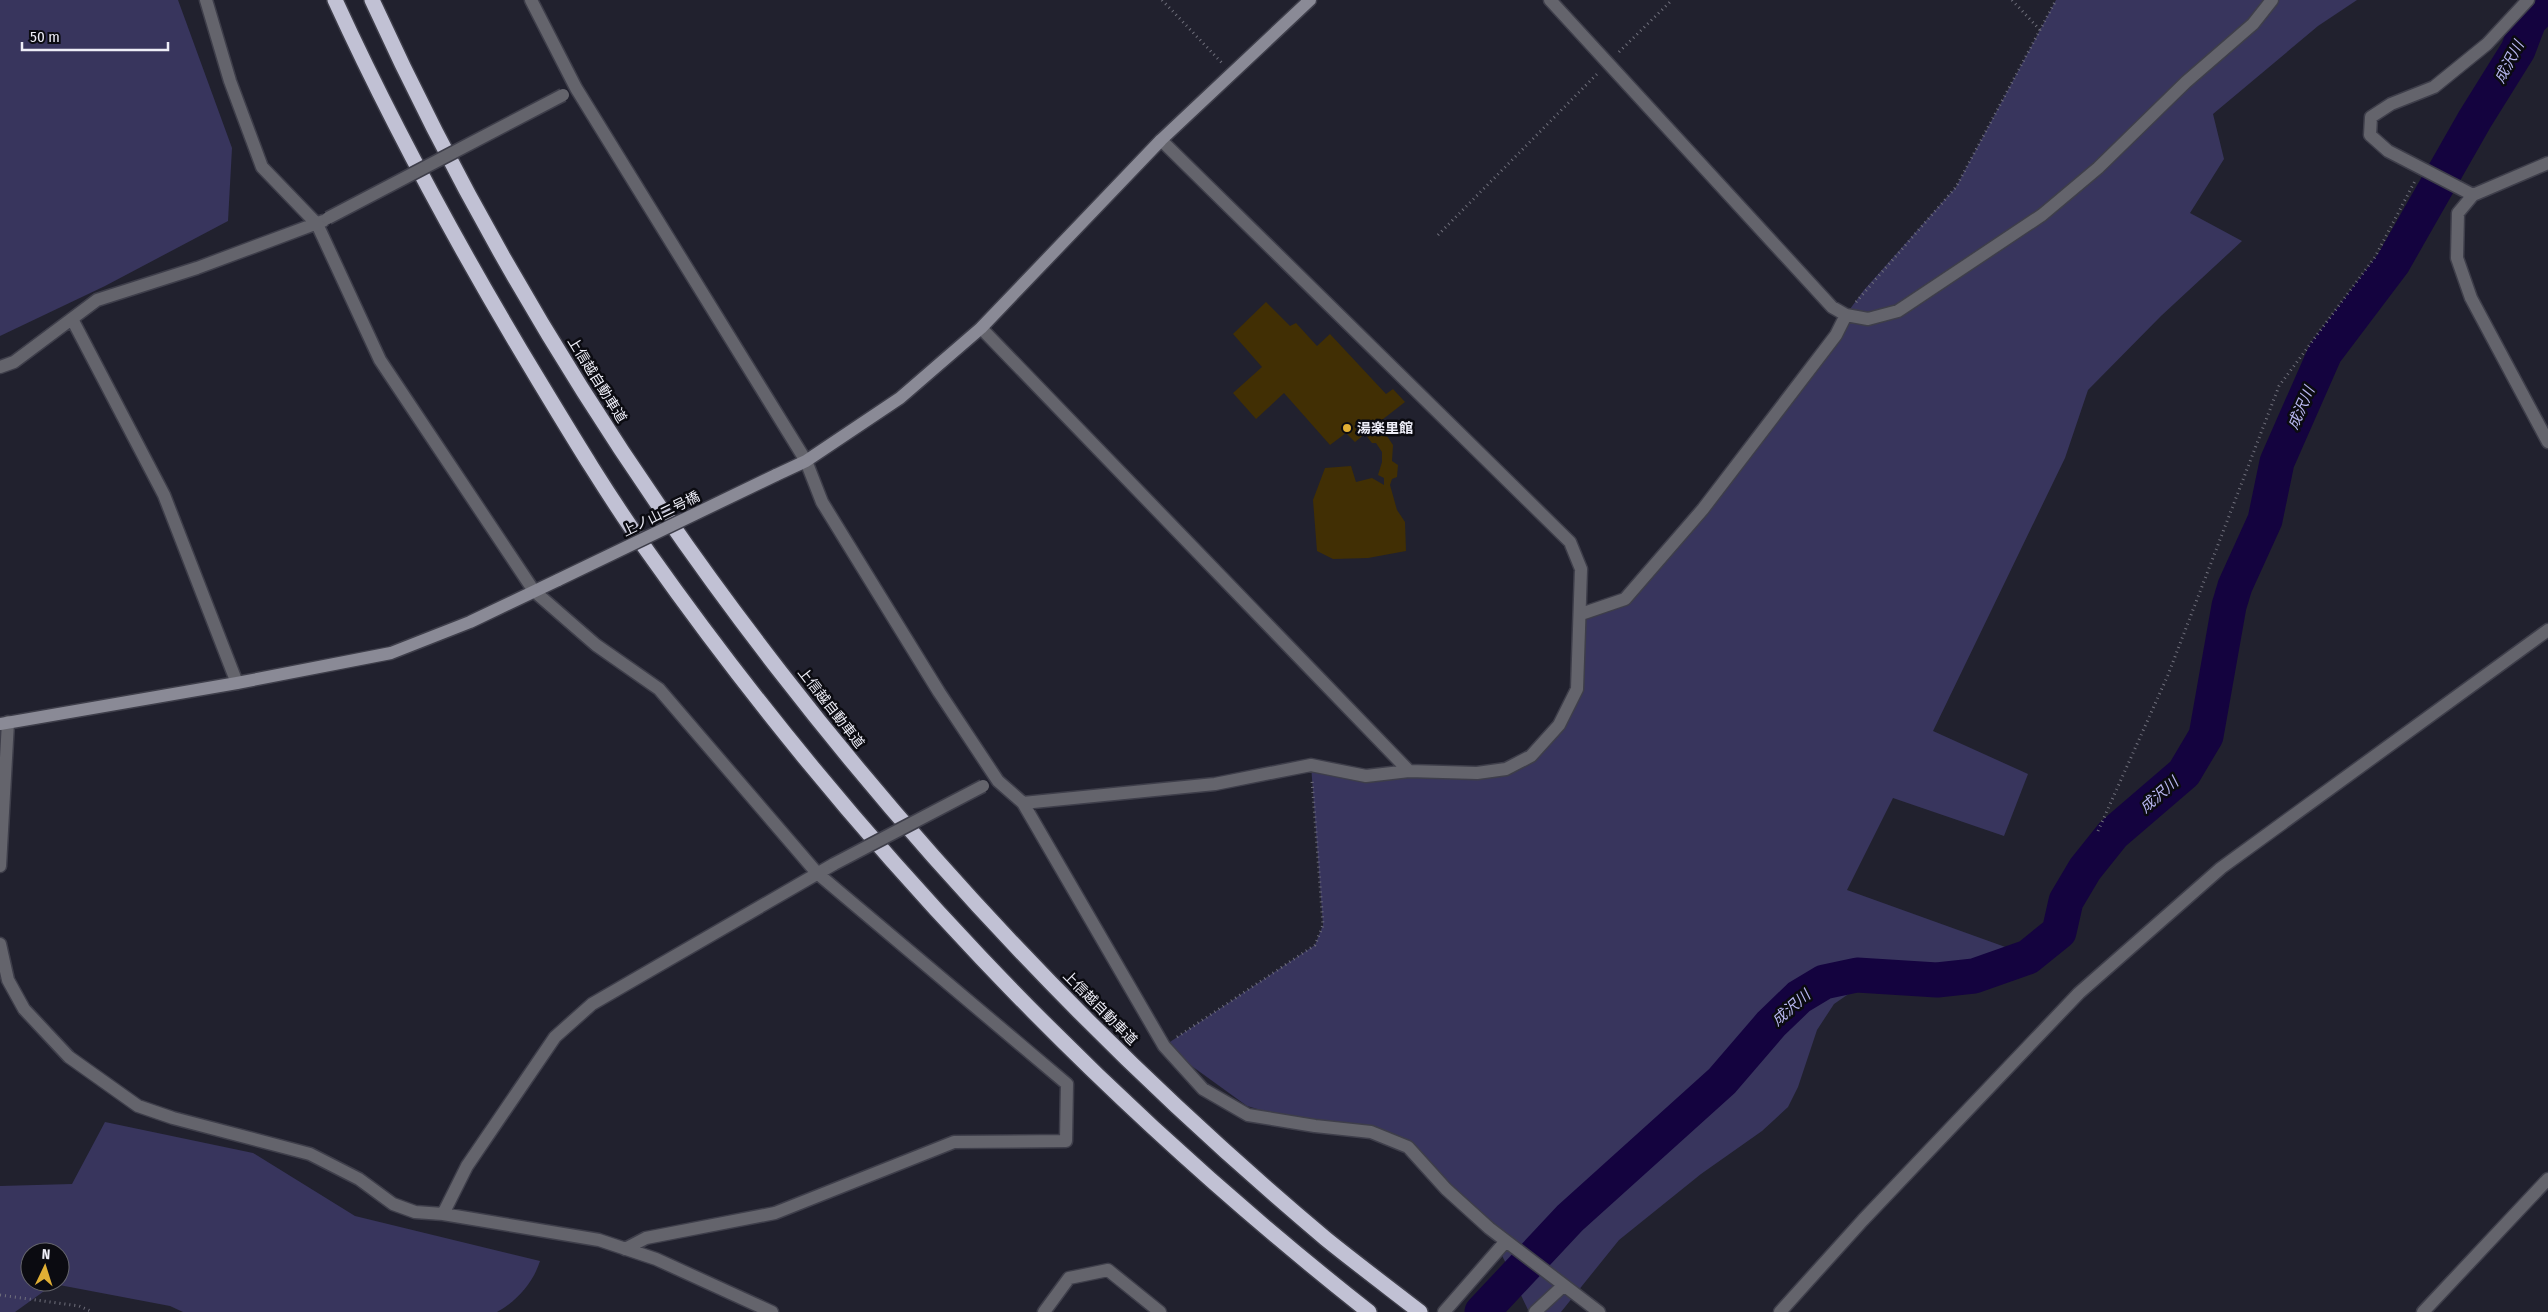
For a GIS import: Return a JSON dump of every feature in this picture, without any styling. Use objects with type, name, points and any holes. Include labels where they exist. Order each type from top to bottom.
[{"type":"highway","points":[[335,0],[422,180],[490,301],[562,420],[646,549],[737,674],[808,763],[909,879],[1008,986],[1110,1088],[1207,1179],[1368,1312]]},
{"type":"highway","name":"上信越自動車道","points":[[372,0],[453,164],[516,279],[590,401],[662,511],[751,632],[838,744],[933,855],[1032,964],[1133,1064],[1229,1154],[1321,1234],[1420,1312]]},
{"type":"street","points":[[206,0],[230,81],[262,167],[322,221],[380,360],[534,591],[596,646],[659,689],[817,873],[1068,1084],[1066,1140],[954,1142],[775,1213],[646,1238],[625,1249]]},
{"type":"street","points":[[531,0],[576,88],[806,461],[822,502],[939,692],[998,780],[1023,803],[1164,1046],[1203,1089],[1248,1115],[1315,1126],[1371,1132],[1408,1147],[1446,1189],[1506,1241],[1599,1312]]},
{"type":"street","name":"上ノ山二号橋","points":[[4,723],[237,683],[391,653],[470,622],[806,461],[900,398],[981,328],[1161,140],[1310,0]]},
{"type":"street","points":[[1550,0],[1609,62],[1832,307],[1846,315],[1868,319],[1898,311],[2042,215],[2098,168],[2186,82],[2253,24],[2272,0]]},
{"type":"street","points":[[2473,195],[2388,151],[2370,135],[2371,117],[2391,104],[2434,86],[2487,44],[2528,0]]},
{"type":"street","points":[[0,367],[14,362],[97,300],[196,268],[322,221],[576,88]]},
{"type":"street","points":[[1023,803],[1215,784],[1311,765],[1366,776],[1409,771],[1477,773],[1506,769],[1531,756],[1559,725],[1577,689],[1581,569],[1570,542],[1161,140]]},
{"type":"street","points":[[2548,163],[2473,195],[2458,213],[2457,258],[2471,298],[2548,442]]},
{"type":"street","points":[[1581,614],[1625,599],[1702,509],[1836,335],[1846,315]]},
{"type":"street","points":[[72,319],[164,495],[237,683]]},
{"type":"street","points":[[981,328],[1409,771]]},
{"type":"street","points":[[1780,1312],[1863,1220],[2087,987],[2221,868],[2548,630]]},
{"type":"street","points":[[0,866],[4,723]]},
{"type":"street","points":[[443,1214],[467,1166],[555,1037],[592,1004],[817,873],[983,786],[998,780]]},
{"type":"street","points":[[0,944],[8,980],[24,1009],[69,1058],[138,1106],[310,1154],[359,1180],[393,1204],[415,1212],[443,1214],[599,1240],[656,1259],[772,1312]]},
{"type":"street","points":[[2424,1312],[2548,1179]]},
{"type":"street","points":[[1444,1312],[1506,1241]]},
{"type":"street","points":[[1044,1312],[1069,1278],[1108,1270],[1160,1312]]},
{"type":"street","points":[[1536,1312],[1563,1286]]},
{"type":"path","points":[[1162,0],[1231,73]]},
{"type":"path","points":[[1438,235],[1672,0]]},
{"type":"path","points":[[2012,0],[2040,30]]},
{"type":"path","points":[[1846,315],[1864,290],[1956,187],[2056,0]]},
{"type":"path","points":[[2098,831],[2168,674],[2279,386],[2375,257],[2421,169]]},
{"type":"path","points":[[1164,1046],[1316,946],[1323,925],[1311,765]]},
{"type":"path","points":[[0,1295],[79,1306],[93,1312]]},
{"type":"shaded area","points":[[0,0],[178,0],[232,148],[228,221],[105,286],[0,336]]},
{"type":"shaded area","points":[[2056,0],[2357,0],[2318,26],[2213,114],[2224,159],[2190,213],[2242,241],[2161,316],[2088,390],[2065,458],[1933,731],[2028,774],[2004,836],[1893,798],[1847,890],[2022,953],[1979,968],[1948,969],[1866,982],[1834,1004],[1817,1030],[1798,1087],[1788,1107],[1762,1131],[1701,1174],[1619,1240],[1561,1312],[1529,1312],[1489,1228],[1408,1147],[1371,1132],[1315,1126],[1247,1106],[1164,1046],[1315,945],[1323,925],[1311,765],[1366,776],[1477,773],[1531,756],[1577,689],[1581,614],[1625,599],[1703,509],[1864,290],[1956,187]]},
{"type":"shaded area","points":[[105,1122],[253,1153],[355,1216],[540,1261],[529,1284],[518,1297],[497,1312],[183,1312],[170,1306],[70,1287],[70,1242],[20,1242],[20,1292],[43,1292],[15,1312],[0,1312],[0,1186],[72,1184]]},
{"type":"building","name":"湯楽里館","points":[[1266,302],[1290,326],[1296,323],[1317,346],[1330,334],[1386,394],[1393,389],[1405,402],[1378,423],[1393,445],[1392,461],[1398,465],[1397,477],[1392,479],[1390,485],[1397,510],[1405,522],[1406,551],[1368,558],[1333,559],[1317,551],[1313,500],[1325,468],[1351,466],[1356,482],[1372,478],[1384,485],[1384,478],[1378,475],[1382,462],[1382,452],[1376,443],[1372,443],[1365,434],[1355,442],[1346,433],[1330,445],[1284,393],[1256,419],[1233,393],[1262,367],[1233,334]]},
{"type":"waterway","name":"成沢川","points":[[1482,1312],[1570,1218],[1722,1081],[1771,1024],[1799,997],[1824,982],[1857,975],[1937,980],[1974,976],[2028,957],[2059,932],[2066,901],[2085,869],[2113,834],[2184,773],[2206,736],[2229,606],[2235,586],[2265,520],[2277,462],[2325,353],[2393,263],[2475,119],[2518,50],[2529,21],[2548,1]]},
{"type":"place","name":"湯楽里館","points":[[1347,428]]}]
